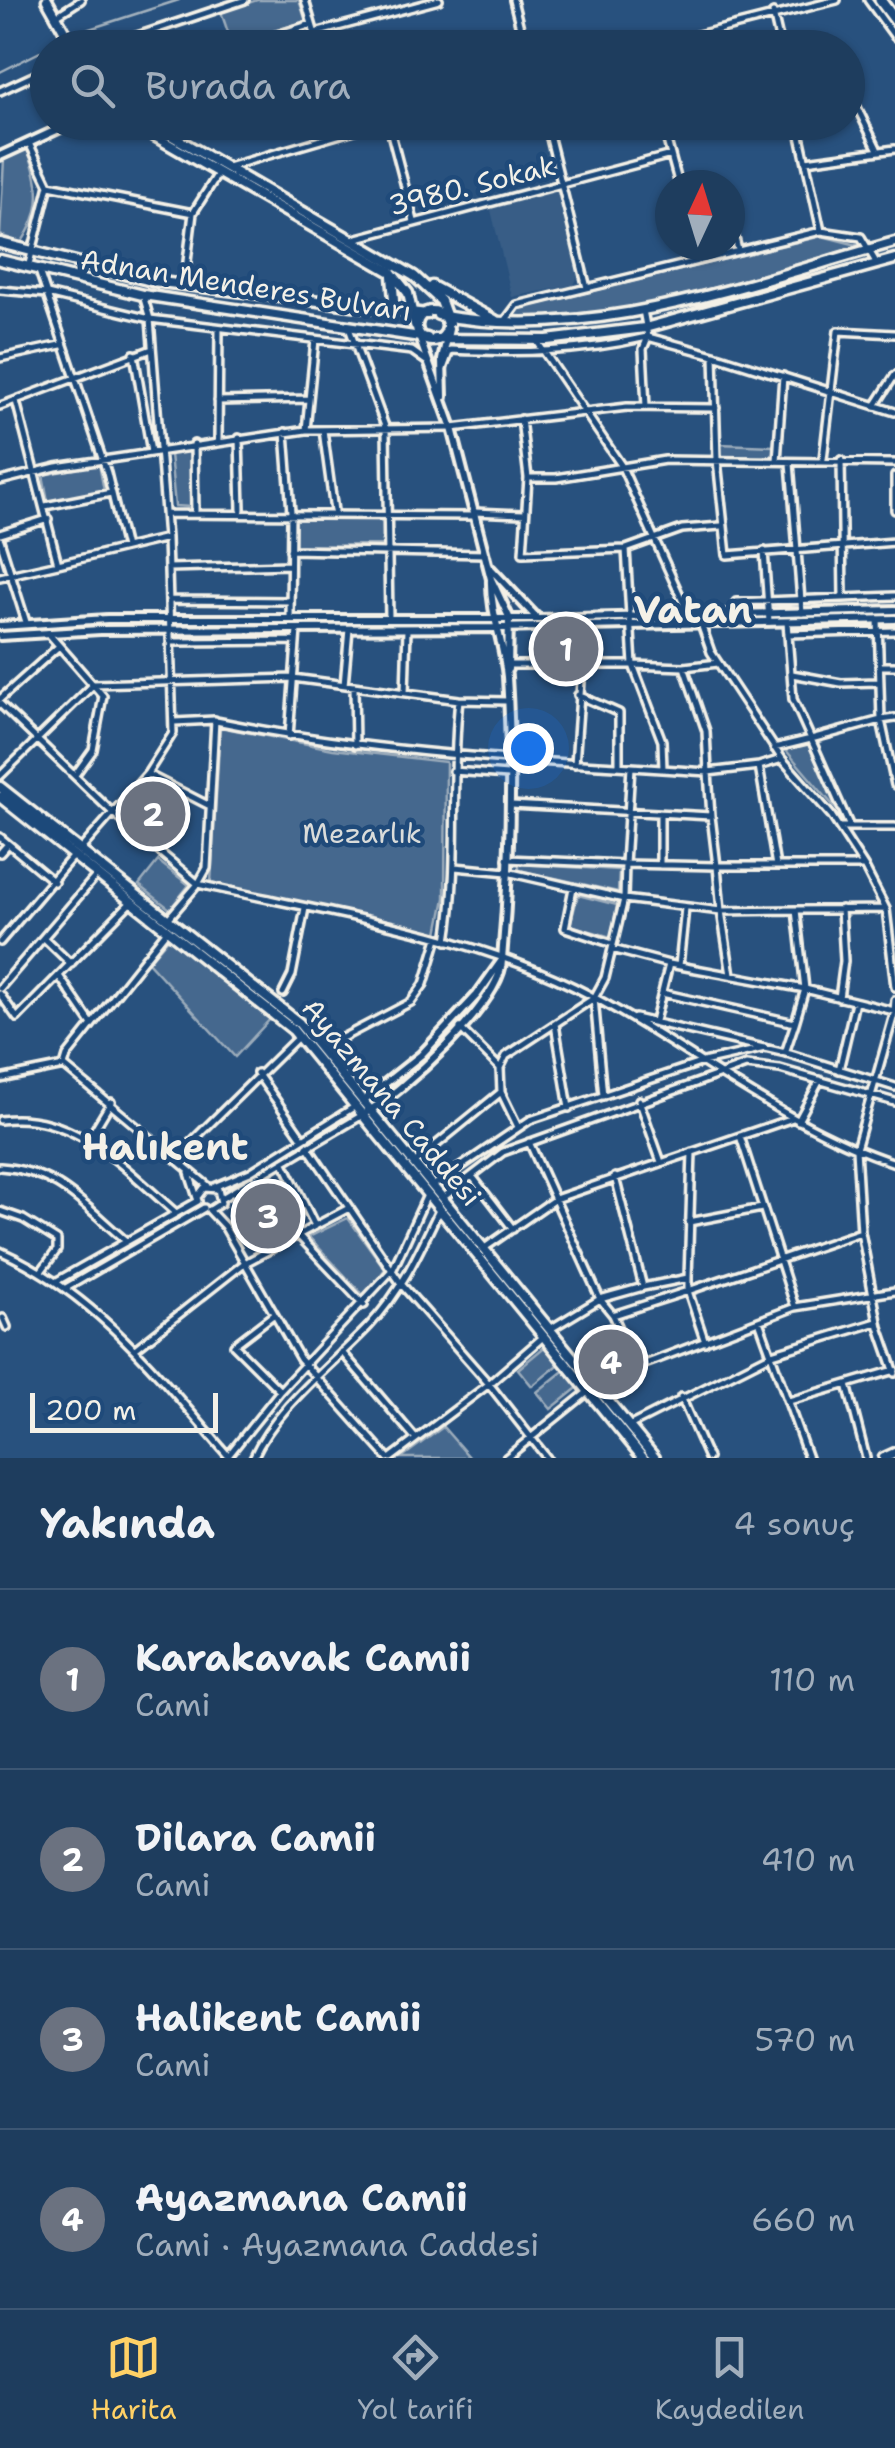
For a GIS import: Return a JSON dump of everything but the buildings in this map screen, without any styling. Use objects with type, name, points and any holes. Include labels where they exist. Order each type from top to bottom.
[{"type":"highway","points":[[880,0],[895,20]]},
{"type":"main road","points":[[48,0],[64,30]]},
{"type":"main road","points":[[164,140],[504,324]]},
{"type":"main road","points":[[176,140],[222,170]]},
{"type":"main road","points":[[348,242],[403,284],[423,334]]},
{"type":"main road","name":"Adnan Menderes Bulvarı","points":[[446,324],[584,320],[644,310],[895,242]]},
{"type":"main road","name":"Adnan Menderes Bulvarı","points":[[0,243],[184,286],[381,312],[427,314],[446,324],[536,340],[647,332],[895,259]]},
{"type":"main road","name":"Adnan Menderes Bulvarı","points":[[0,260],[143,295],[423,334]]},
{"type":"main road","points":[[381,312],[395,296],[391,272]]},
{"type":"main road","points":[[414,276],[442,301],[446,324],[423,334]]},
{"type":"main road","points":[[423,334],[427,314]]},
{"type":"main road","name":"Ayazmana Caddesi","points":[[1,791],[75,854],[281,1006],[321,1048],[368,1112],[486,1248],[548,1332]]},
{"type":"main road","name":"Ayazmana Caddesi","points":[[75,854],[96,876],[133,898]]},
{"type":"main road","name":"Ayazmana Caddesi","points":[[180,933],[268,1006],[361,1103]]},
{"type":"main road","name":"Ayazmana Caddesi","points":[[368,1112],[416,1162],[440,1208],[548,1332],[643,1458]]},
{"type":"main road","name":"Ayazmana Caddesi","points":[[603,1401],[655,1458]]},
{"type":"main road","points":[[885,1458],[895,1453]]},
{"type":"street","points":[[56,16],[81,0]]},
{"type":"street","points":[[155,30],[246,0]]},
{"type":"street","points":[[305,0],[314,30]]},
{"type":"street","points":[[322,30],[439,0]]},
{"type":"street","points":[[513,0],[520,30]]},
{"type":"street","points":[[711,30],[837,0]]},
{"type":"street","points":[[868,0],[895,37]]},
{"type":"street","points":[[773,13],[777,30]]},
{"type":"street","points":[[293,30],[312,24]]},
{"type":"street","points":[[0,91],[30,77]]},
{"type":"street","points":[[865,124],[877,148]]},
{"type":"street","points":[[0,156],[34,140]]},
{"type":"street","points":[[184,286],[193,213],[222,170],[324,140]]},
{"type":"street","points":[[390,140],[414,221]]},
{"type":"street","points":[[550,140],[586,288]]},
{"type":"street","points":[[667,140],[675,170]]},
{"type":"street","points":[[801,140],[821,230]]},
{"type":"street","points":[[28,268],[49,186],[29,142]]},
{"type":"street","points":[[806,161],[877,148],[895,149]]},
{"type":"street","name":"3980. Sokak","points":[[348,242],[414,221],[671,155]]},
{"type":"street","points":[[49,186],[193,213]]},
{"type":"street","points":[[745,249],[821,230],[861,237],[878,264]]},
{"type":"street","points":[[504,324],[516,305],[700,260]]},
{"type":"street","points":[[39,271],[102,460],[124,548]]},
{"type":"street","points":[[0,290],[47,294],[150,319],[412,351],[428,362]]},
{"type":"street","points":[[0,942],[147,774],[170,742],[174,684],[166,514],[150,319],[143,295]]},
{"type":"street","points":[[644,310],[646,407]]},
{"type":"street","points":[[442,403],[446,324]]},
{"type":"street","points":[[348,325],[359,345],[386,429],[389,618]]},
{"type":"street","points":[[218,440],[220,328]]},
{"type":"street","points":[[822,459],[838,331],[895,334]]},
{"type":"street","points":[[442,372],[450,350],[546,354],[647,332],[895,412]]},
{"type":"street","points":[[423,334],[488,565],[492,618],[508,669]]},
{"type":"street","points":[[306,430],[315,340]]},
{"type":"street","points":[[536,340],[620,464],[718,663],[774,748],[840,826],[864,866],[892,919],[895,986]]},
{"type":"street","points":[[0,358],[61,344]]},
{"type":"street","points":[[0,406],[74,382],[134,354],[152,350]]},
{"type":"street","points":[[134,354],[151,452]]},
{"type":"street","points":[[714,355],[717,460],[727,555],[895,542]]},
{"type":"street","points":[[875,406],[895,375]]},
{"type":"street","points":[[777,461],[783,376]]},
{"type":"street","points":[[218,401],[309,399]]},
{"type":"street","points":[[16,401],[38,472],[58,564]]},
{"type":"street","points":[[0,482],[102,460],[285,432],[452,428],[646,407],[716,408]]},
{"type":"street","points":[[520,419],[528,478],[523,553],[626,549],[655,538],[722,526]]},
{"type":"street","points":[[323,430],[334,512]]},
{"type":"street","points":[[285,432],[291,512],[290,619]]},
{"type":"street","points":[[239,438],[241,511]]},
{"type":"street","points":[[194,444],[195,512]]},
{"type":"street","points":[[528,478],[556,478],[620,464],[717,460],[895,463]]},
{"type":"street","points":[[841,460],[844,598]]},
{"type":"street","points":[[790,463],[802,613]]},
{"type":"street","points":[[895,476],[895,510]]},
{"type":"street","points":[[45,506],[111,493]]},
{"type":"street","points":[[166,514],[524,514]]},
{"type":"street","points":[[26,622],[0,537],[48,519]]},
{"type":"street","points":[[0,577],[167,538]]},
{"type":"street","points":[[626,549],[633,665],[662,741],[662,768]]},
{"type":"street","points":[[290,550],[485,554]]},
{"type":"street","points":[[764,551],[769,618]]},
{"type":"street","points":[[168,568],[290,565]]},
{"type":"street","points":[[488,565],[538,619]]},
{"type":"street","points":[[66,1288],[368,1112],[460,1028],[502,974],[510,627],[491,579]]},
{"type":"street","points":[[736,602],[895,596]]},
{"type":"street","points":[[170,600],[290,601]]},
{"type":"street","points":[[0,636],[290,619],[509,617],[629,621],[895,610]]},
{"type":"street","points":[[769,618],[787,622],[895,618]]},
{"type":"street","points":[[878,620],[881,720],[895,786]]},
{"type":"street","points":[[0,626],[42,622],[297,630],[585,626],[629,621]]},
{"type":"street","points":[[42,622],[103,696],[92,750],[74,775]]},
{"type":"street","points":[[787,622],[794,699],[850,827]]},
{"type":"street","points":[[574,764],[585,626]]},
{"type":"street","points":[[344,685],[350,629]]},
{"type":"street","points":[[405,693],[406,629]]},
{"type":"street","points":[[289,736],[297,630]]},
{"type":"street","points":[[788,634],[895,631]]},
{"type":"street","points":[[173,642],[296,641]]},
{"type":"street","points":[[59,646],[0,702],[112,812],[198,884],[447,940],[502,960],[594,998],[796,1119],[856,1149],[895,1163]]},
{"type":"street","points":[[508,669],[684,667],[718,663]]},
{"type":"street","points":[[878,666],[895,666]]},
{"type":"street","points":[[684,667],[706,731],[711,816],[731,975]]},
{"type":"street","points":[[792,674],[841,683],[879,682]]},
{"type":"street","points":[[0,776],[94,684],[294,678],[459,700],[507,701]]},
{"type":"street","points":[[354,686],[355,745]]},
{"type":"street","points":[[578,695],[619,713],[619,766]]},
{"type":"street","points":[[447,940],[455,867],[453,755],[459,700]]},
{"type":"street","points":[[774,748],[895,718]]},
{"type":"street","points":[[174,722],[214,720],[355,745],[508,760],[708,772],[782,759]]},
{"type":"street","points":[[0,1080],[64,1066],[198,884],[207,868],[214,720]]},
{"type":"street","points":[[518,1127],[500,1092],[500,1068],[506,1056],[594,998],[605,978],[624,899],[631,766]]},
{"type":"street","points":[[758,766],[776,866]]},
{"type":"street","points":[[453,771],[508,775]]},
{"type":"street","points":[[147,774],[210,806]]},
{"type":"street","points":[[508,805],[711,816]]},
{"type":"street","points":[[660,814],[660,865]]},
{"type":"street","points":[[840,826],[895,827]]},
{"type":"street","points":[[0,838],[54,882]]},
{"type":"street","points":[[0,853],[8,844]]},
{"type":"street","points":[[507,858],[660,865],[864,866]]},
{"type":"street","points":[[455,867],[507,872],[624,899],[685,908],[886,909]]},
{"type":"street","points":[[96,876],[0,992],[17,1018],[133,898]]},
{"type":"street","points":[[573,888],[566,928],[669,964],[894,1011]]},
{"type":"street","points":[[283,993],[292,975],[305,908]]},
{"type":"street","points":[[679,966],[685,908]]},
{"type":"street","points":[[785,1053],[805,990],[796,910]]},
{"type":"street","points":[[839,998],[844,961],[841,910]]},
{"type":"street","points":[[45,938],[71,964]]},
{"type":"street","points":[[321,1048],[411,1002],[424,984],[438,938]]},
{"type":"street","points":[[57,1281],[176,1213],[211,1187],[250,1172],[361,1103],[421,1054],[477,996],[502,960]]},
{"type":"street","points":[[655,1021],[669,964]]},
{"type":"street","points":[[59,976],[92,1024]]},
{"type":"street","points":[[662,994],[796,1023]]},
{"type":"street","points":[[594,998],[603,1097]]},
{"type":"street","points":[[789,1401],[895,1371],[871,1294],[856,1149],[895,1000]]},
{"type":"street","points":[[839,1070],[855,1002]]},
{"type":"street","points":[[632,1018],[785,1053],[895,1087]]},
{"type":"street","points":[[555,1024],[569,1108]]},
{"type":"street","points":[[460,1028],[500,1068]]},
{"type":"street","points":[[175,1158],[257,1073],[299,1036]]},
{"type":"street","points":[[0,1251],[42,1270],[135,1349],[229,1457],[280,1391],[364,1305],[393,1268],[431,1188],[518,1127],[703,1062],[765,1048]]},
{"type":"street","points":[[64,1066],[211,1187],[221,1200],[224,1226],[242,1264],[304,1364],[390,1458],[489,1384],[548,1332],[600,1298],[688,1278]]},
{"type":"street","points":[[444,1197],[502,1152],[639,1100],[746,1066],[820,1080],[895,1102]]},
{"type":"street","points":[[257,1073],[302,1137]]},
{"type":"street","points":[[486,1248],[555,1199],[796,1119],[820,1080]]},
{"type":"street","points":[[416,1162],[500,1092]]},
{"type":"street","points":[[639,1100],[662,1162]]},
{"type":"street","points":[[89,1138],[111,1102]]},
{"type":"street","points":[[0,1120],[49,1122],[89,1138],[176,1213]]},
{"type":"street","points":[[740,1136],[794,1307]]},
{"type":"street","points":[[529,1142],[636,1367]]},
{"type":"street","points":[[307,1146],[402,1285],[489,1384],[547,1458]]},
{"type":"street","points":[[692,1152],[688,1291],[705,1342]]},
{"type":"street","points":[[284,1162],[316,1226]]},
{"type":"street","points":[[0,1167],[32,1169],[62,1186],[126,1241]]},
{"type":"street","points":[[188,1171],[198,1198],[224,1226]]},
{"type":"street","points":[[472,1176],[513,1229]]},
{"type":"street","points":[[615,1177],[643,1287]]},
{"type":"street","points":[[135,1349],[242,1264],[349,1208]]},
{"type":"street","points":[[252,1458],[260,1441],[402,1285],[440,1208]]},
{"type":"street","points":[[689,1222],[762,1208]]},
{"type":"street","points":[[0,1211],[56,1240],[57,1250],[42,1270]]},
{"type":"street","points":[[613,1315],[862,1232]]},
{"type":"street","points":[[298,1235],[364,1305]]},
{"type":"street","points":[[506,1458],[594,1389],[636,1367],[794,1307],[895,1290]]},
{"type":"street","points":[[273,1314],[234,1344],[280,1391]]},
{"type":"street","points":[[4,1318],[8,1327]]},
{"type":"street","points":[[758,1321],[807,1456],[798,1458]]},
{"type":"street","points":[[629,1426],[681,1396],[772,1354],[878,1322]]},
{"type":"street","points":[[342,1352],[416,1439]]},
{"type":"street","points":[[847,1384],[866,1458]]},
{"type":"street","points":[[681,1396],[708,1458]]},
{"type":"shaded area","points":[[557,190],[578,276],[574,285],[512,297],[490,206]]},
{"type":"green space","points":[[257,0],[299,0],[306,21],[277,30],[227,30],[221,12]]},
{"type":"green space","points":[[27,148],[38,197],[34,219],[21,243],[0,235],[4,159]]},
{"type":"green space","points":[[822,236],[861,246],[647,304],[559,316],[515,317],[518,309],[722,260],[745,260],[745,254]]},
{"type":"green space","points":[[718,444],[774,446],[774,458],[718,456]]},
{"type":"green space","points":[[191,450],[191,507],[175,506],[170,454]]},
{"type":"green space","points":[[99,464],[104,491],[48,501],[43,475]]},
{"type":"green space","points":[[383,517],[383,545],[294,546],[295,518]]},
{"type":"green space","name":"Mezarlık","points":[[220,727],[333,749],[446,762],[445,898],[438,933],[211,883]]},
{"type":"green space","points":[[810,742],[843,817],[784,748]]},
{"type":"green space","points":[[158,861],[189,885],[170,909],[139,885]]},
{"type":"green space","points":[[519,864],[619,870],[618,892],[519,870]]},
{"type":"green space","points":[[578,895],[617,905],[611,937],[570,925]]},
{"type":"green space","points":[[171,935],[273,1016],[235,1057],[148,962]]},
{"type":"green space","points":[[348,1218],[385,1269],[365,1297],[309,1237]]},
{"type":"green space","points":[[548,1344],[562,1362],[532,1386],[518,1369]]},
{"type":"green space","points":[[567,1368],[581,1385],[551,1409],[537,1392]]},
{"type":"green space","points":[[443,1427],[470,1458],[401,1458]]},
{"type":"waterway","points":[[86,30],[179,0]]},
{"type":"waterway","points":[[0,72],[30,57]]},
{"type":"place","name":"Karakavak Camii","points":[[566,649]]},
{"type":"place","name":"Dilara Camii","points":[[153,814]]},
{"type":"place","name":"Halikent Camii","points":[[268,1216]]},
{"type":"place","name":"Ayazmana Camii","points":[[611,1362]]},
{"type":"district","name":"Vatan","points":[[693,610]]},
{"type":"district","name":"Halıkent","points":[[165,1147]]}]
